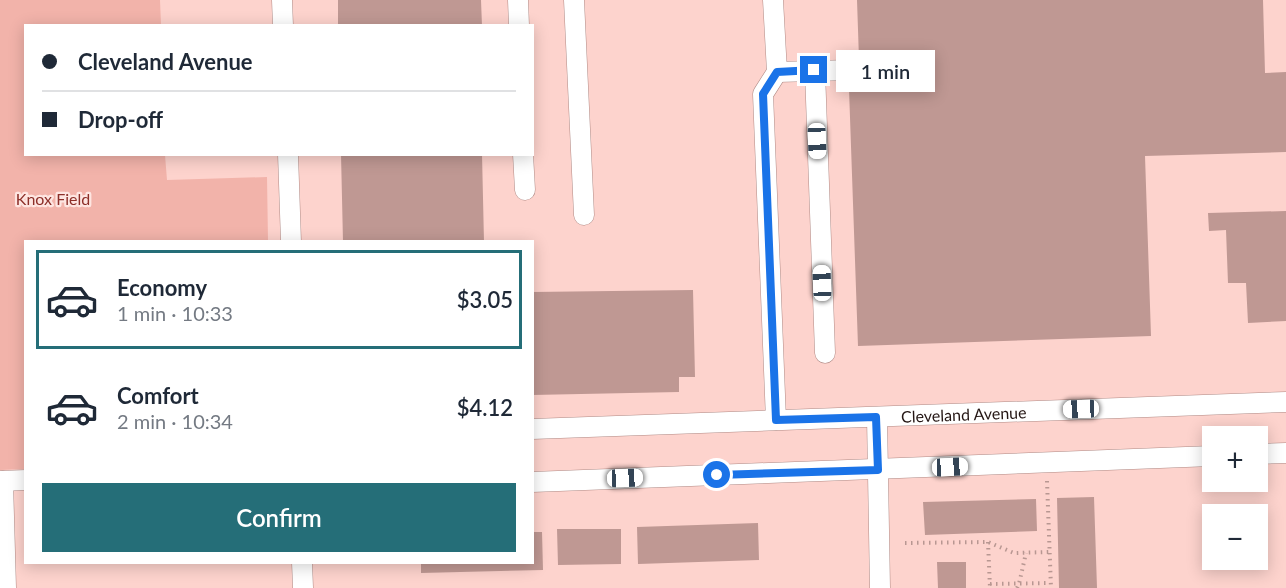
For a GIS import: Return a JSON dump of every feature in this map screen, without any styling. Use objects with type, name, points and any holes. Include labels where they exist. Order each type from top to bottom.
[{"type":"street","points":[[282,0],[283,24]]},
{"type":"street","points":[[518,0],[519,24]]},
{"type":"street","points":[[574,0],[584,215]]},
{"type":"street","points":[[773,0],[777,72],[763,94],[776,420]]},
{"type":"street","points":[[814,70],[825,353]]},
{"type":"street","points":[[777,72],[851,70]]},
{"type":"street","points":[[288,156],[291,240]]},
{"type":"street","points":[[523,156],[525,190]]},
{"type":"street","name":"Cleveland Avenue","points":[[534,429],[1286,402]]},
{"type":"street","points":[[876,417],[880,588]]},
{"type":"street","points":[[1268,454],[1286,453]]},
{"type":"street","points":[[534,482],[1202,456]]},
{"type":"street","points":[[6,588],[2,481],[24,480]]},
{"type":"street","points":[[302,564],[303,588]]},
{"type":"path","points":[[988,543],[990,586],[1050,585],[1047,477]]},
{"type":"path","points":[[905,543],[988,543],[1014,553],[1049,552]]},
{"type":"path","points":[[1018,586],[1026,553]]},
{"type":"green space","name":"Knox Field","points":[[0,0],[160,0],[161,24],[24,24],[24,156],[165,156],[167,180],[267,177],[268,240],[24,240],[24,469],[0,470]]},
{"type":"building","points":[[338,0],[481,0],[482,24],[338,24]]},
{"type":"building","points":[[857,0],[1263,0],[1265,73],[1286,72],[1286,152],[1145,156],[1151,336],[858,346],[849,89],[860,89]]},
{"type":"building","points":[[341,156],[482,156],[484,240],[343,240]]},
{"type":"building","points":[[1286,211],[1286,321],[1248,323],[1246,283],[1228,283],[1226,230],[1209,231],[1208,213]]},
{"type":"building","points":[[693,290],[695,377],[679,377],[679,392],[534,395],[534,292]]},
{"type":"building","points":[[1094,497],[1097,588],[1059,588],[1057,498]]},
{"type":"building","points":[[1036,499],[1037,531],[925,535],[923,502]]},
{"type":"building","points":[[758,523],[759,560],[638,564],[637,527]]},
{"type":"building","points":[[557,529],[621,529],[621,564],[558,565]]},
{"type":"building","points":[[534,532],[542,532],[543,570],[421,573],[421,564],[534,564]]},
{"type":"building","points":[[937,562],[966,562],[966,588],[938,588]]},
{"type":"route","points":[[717,475],[878,470],[876,417],[776,420],[763,94],[777,72],[814,70]]}]
